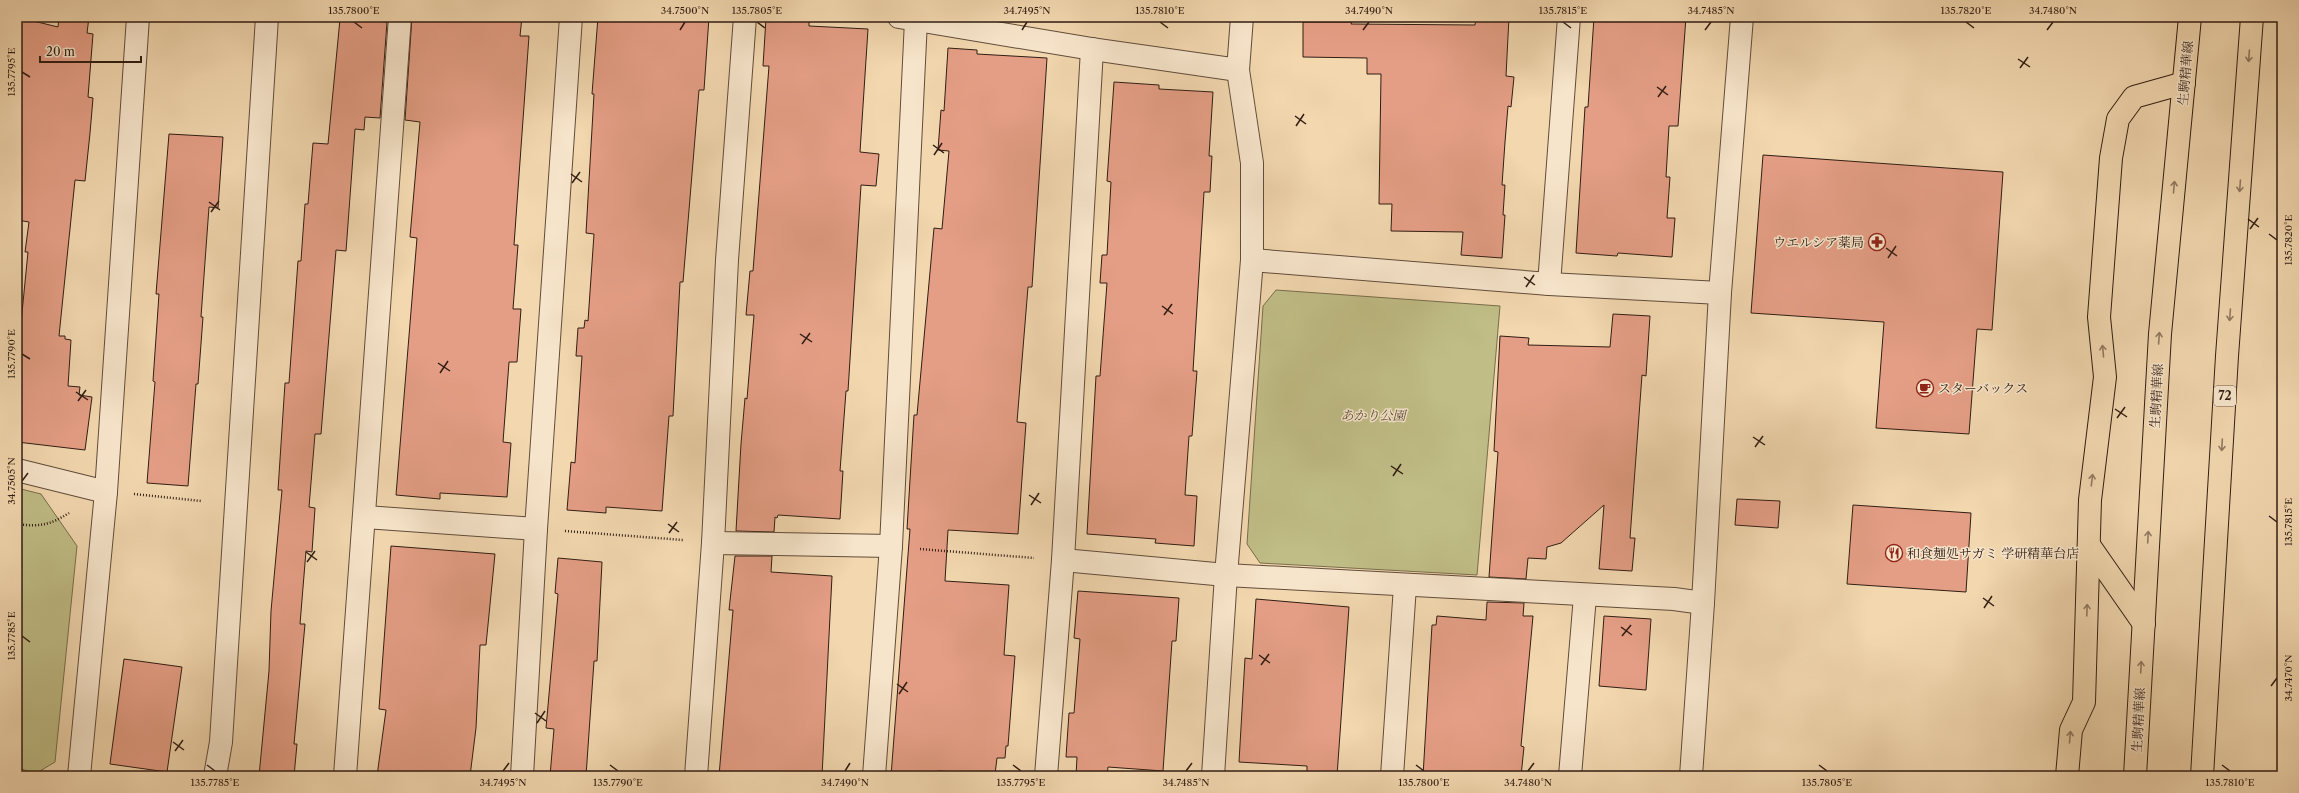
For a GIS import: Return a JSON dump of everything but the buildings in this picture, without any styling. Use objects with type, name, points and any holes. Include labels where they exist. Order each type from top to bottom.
[{"type":"main road","name":"生駒精華線","points":[[2135,776],[2160,334],[2190,17]]},
{"type":"main road","name":"72","points":[[2202,776],[2227,356],[2252,17]]},
{"type":"main road","points":[[2067,776],[2071,730],[2084,702],[2090,500],[2105,377],[2100,310],[2110,158],[2118,119],[2134,97],[2184,83]]},
{"type":"main road","points":[[2089,545],[2144,624]]},
{"type":"street","points":[[79,776],[83,758],[106,492],[138,17]]},
{"type":"street","points":[[215,776],[221,734],[266,17]]},
{"type":"street","points":[[345,776],[400,17]]},
{"type":"street","points":[[522,776],[536,529],[571,17]]},
{"type":"street","points":[[696,776],[713,543],[727,260],[745,17]]},
{"type":"street","points":[[1213,776],[1226,575],[1252,260],[1252,163],[1238,70],[1242,17]]},
{"type":"street","points":[[1549,284],[1569,17]]},
{"type":"street","points":[[1690,776],[1704,603],[1720,292],[1742,17]]},
{"type":"street","points":[[874,776],[891,546],[908,19],[1092,49],[1238,70]]},
{"type":"street","points":[[1046,776],[1063,560],[1092,49]]},
{"type":"street","points":[[1252,260],[1549,284],[1720,292]]},
{"type":"street","points":[[17,470],[106,492]]},
{"type":"street","points":[[364,517],[536,529]]},
{"type":"street","points":[[713,543],[891,546]]},
{"type":"street","points":[[1063,560],[1226,575],[1704,603]]},
{"type":"street","points":[[1392,776],[1405,586]]},
{"type":"street","points":[[1570,776],[1585,596]]},
{"type":"path","points":[[17,524],[32,526],[51,524],[106,492],[201,501]]},
{"type":"path","points":[[536,529],[713,543]]},
{"type":"path","points":[[891,546],[1063,560]]},
{"type":"green space","name":"あかり公園","points":[[1276,290],[1500,306],[1477,575],[1260,563],[1247,544],[1263,306]]},
{"type":"green space","points":[[17,488],[41,494],[77,546],[55,762],[35,774],[17,767]]},
{"type":"place","name":"ウエルシア薬局","points":[[1877,242]]},
{"type":"place","name":"スターバックス","points":[[1925,388]]},
{"type":"place","name":"和食麺処サガミ 学研精華台店","points":[[1894,553]]}]
